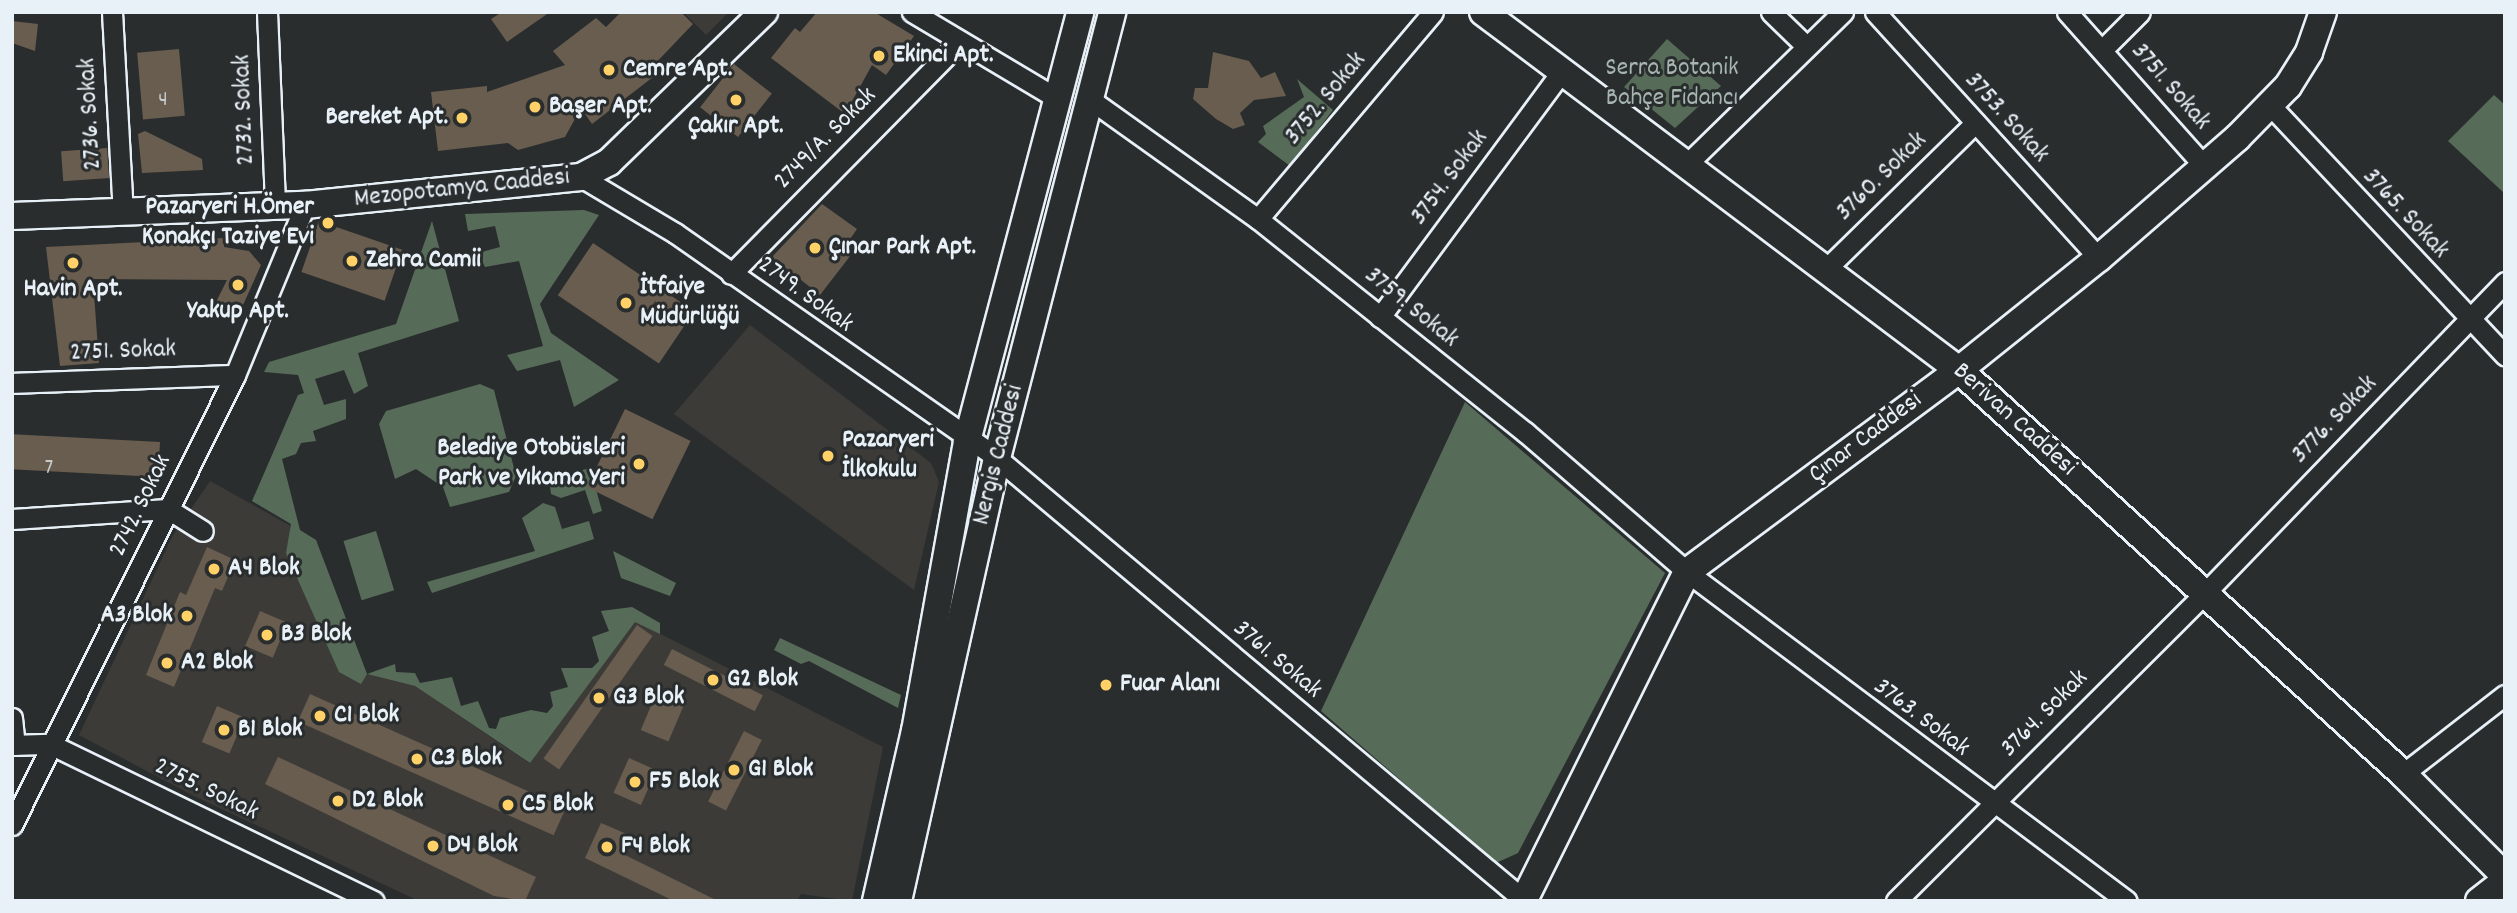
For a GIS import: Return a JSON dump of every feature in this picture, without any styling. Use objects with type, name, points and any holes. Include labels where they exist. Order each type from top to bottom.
[{"type":"street","name":"2736. Sokak","points":[[112,12],[123,213]]},
{"type":"street","name":"2732. Sokak","points":[[267,12],[275,206]]},
{"type":"street","name":"Mezopotamya Caddesi","points":[[12,216],[305,205],[581,177],[609,162],[764,12]]},
{"type":"street","points":[[912,12],[959,43],[1058,99]]},
{"type":"street","name":"Nergis Caddesi","points":[[876,901],[915,731],[967,441],[1080,12]]},
{"type":"street","name":"Nergis Caddesi","points":[[898,901],[997,458],[1112,12]]},
{"type":"street","name":"3752. Sokak","points":[[1258,219],[1433,12]]},
{"type":"street","name":"Berivan Caddesi","points":[[1483,12],[1959,370],[2203,595],[2403,774],[2505,879]]},
{"type":"street","points":[[1771,12],[1806,46]]},
{"type":"street","points":[[1685,166],[1843,12]]},
{"type":"street","name":"3753. Sokak","points":[[1875,12],[2099,258]]},
{"type":"street","name":"3751. Sokak","points":[[2067,12],[2103,49],[2204,166]]},
{"type":"street","points":[[2103,49],[2140,12]]},
{"type":"street","name":"Çınar Caddesi","points":[[1524,900],[1687,572],[1959,370],[2099,258],[2204,166],[2269,104],[2309,52],[2323,12]]},
{"type":"street","name":"2749/A. Sokak","points":[[731,274],[959,43]]},
{"type":"street","name":"3754. Sokak","points":[[1380,317],[1562,71]]},
{"type":"street","name":"3759. Sokak","points":[[1091,100],[1258,219],[1687,572]]},
{"type":"street","name":"3765. Sokak","points":[[2269,104],[2468,319],[2505,355]]},
{"type":"street","name":"3760. Sokak","points":[[1826,269],[1975,123]]},
{"type":"street","name":"2749. Sokak","points":[[581,177],[731,274],[967,441],[997,458]]},
{"type":"street","name":"2742. Sokak","points":[[12,825],[235,375],[305,205]]},
{"type":"street","name":"3776. Sokak","points":[[2203,595],[2505,282]]},
{"type":"street","name":"2751. Sokak","points":[[12,383],[235,375]]},
{"type":"street","name":"3761. Sokak","points":[[997,458],[1524,900]]},
{"type":"street","points":[[12,519],[168,509],[203,531]]},
{"type":"street","name":"3763. Sokak","points":[[1687,572],[1993,804],[2127,901]]},
{"type":"street","name":"3764. Sokak","points":[[1896,901],[2203,595]]},
{"type":"street","points":[[2403,774],[2505,695]]},
{"type":"street","points":[[12,718],[14,745]]},
{"type":"street","name":"2755. Sokak","points":[[14,745],[50,744],[374,901]]},
{"type":"street","points":[[2479,901],[2505,879]]},
{"type":"shaded area","points":[[683,12],[729,12],[706,35]]},
{"type":"shaded area","name":"Pazaryeri İlkokulu","points":[[750,325],[931,463],[939,482],[914,590],[674,414]]},
{"type":"shaded area","points":[[210,481],[316,540],[367,674],[415,686],[529,763],[635,621],[883,747],[852,901],[801,894],[797,901],[419,901],[194,796],[79,735],[172,537]]},
{"type":"green space","name":"Serra Botanik Bahçe Fidancı","points":[[1667,39],[1721,86],[1675,128],[1624,87]]},
{"type":"green space","points":[[1297,79],[1333,110],[1290,166],[1258,142],[1266,134],[1263,126],[1304,97]]},
{"type":"green space","points":[[2494,95],[2505,105],[2503,192],[2448,141]]},
{"type":"green space","points":[[584,210],[599,215],[540,304],[551,333],[619,380],[574,407],[560,360],[517,371],[507,355],[543,346],[519,261],[485,267],[478,253],[500,247],[495,226],[468,231],[465,214]]},
{"type":"green space","points":[[432,221],[459,321],[358,353],[368,386],[354,394],[344,370],[315,379],[324,405],[346,399],[346,419],[313,431],[316,441],[301,443],[296,454],[282,459],[300,530],[316,540],[367,674],[361,684],[339,672],[286,553],[291,524],[252,501],[298,395],[304,393],[298,375],[264,372],[269,362],[396,324]]},
{"type":"green space","points":[[480,384],[494,390],[516,476],[509,492],[450,507],[443,487],[416,469],[395,479],[379,424],[386,411]]},
{"type":"green space","points":[[1465,402],[1665,573],[1518,853],[1496,863],[1321,711]]},
{"type":"green space","points":[[590,468],[602,511],[593,514],[585,490],[561,498],[551,494],[549,479]]},
{"type":"green space","points":[[543,503],[555,507],[562,529],[589,521],[594,539],[432,593],[427,582],[535,551],[522,518]]},
{"type":"green space","points":[[376,531],[394,590],[362,600],[343,541]]},
{"type":"green space","points":[[613,551],[676,583],[670,596],[621,578]]},
{"type":"green space","points":[[632,607],[660,623],[660,634],[635,622],[530,763],[415,686],[367,674],[395,664],[396,672],[415,673],[420,683],[452,677],[461,706],[478,701],[489,728],[496,729],[500,718],[531,710],[547,713],[553,706],[550,692],[568,687],[561,668],[592,668],[599,661],[592,637],[609,631],[601,611]]},
{"type":"green space","points":[[780,638],[901,695],[898,708],[809,661],[801,664],[774,650]]},
{"type":"building","points":[[502,12],[550,12],[507,42],[491,19]]},
{"type":"building","points":[[621,12],[681,12],[693,24],[651,68],[657,74],[592,124],[581,108],[565,137],[518,150],[508,143],[438,151],[431,92],[487,86],[487,92],[565,65],[553,51],[596,18],[606,27]]},
{"type":"building","points":[[817,12],[874,12],[914,36],[886,75],[872,65],[845,114],[771,58],[795,28],[800,32]]},
{"type":"building","points":[[12,21],[38,24],[35,51],[12,43]]},
{"type":"building","points":[[179,49],[185,116],[143,119],[137,53]]},
{"type":"building","points":[[1213,52],[1249,61],[1261,78],[1275,72],[1286,96],[1254,100],[1240,113],[1245,125],[1233,129],[1216,119],[1193,99],[1195,88],[1208,88]]},
{"type":"building","name":"Çakır Apt.","points":[[734,64],[772,94],[738,137],[700,107]]},
{"type":"building","points":[[145,131],[202,159],[203,170],[142,173],[138,134]]},
{"type":"building","points":[[107,148],[109,178],[63,181],[61,151]]},
{"type":"building","name":"Çınar Park Apt.","points":[[822,204],[857,229],[846,245],[854,251],[820,295],[772,257]]},
{"type":"building","name":"Zehra Camii","points":[[319,221],[402,250],[385,301],[301,272]]},
{"type":"building","points":[[224,238],[224,247],[249,251],[261,265],[239,314],[215,304],[227,280],[93,279],[99,363],[60,366],[46,247]]},
{"type":"building","name":"İtfaiye Müdürlüğü","points":[[593,243],[694,311],[659,363],[558,295]]},
{"type":"building","name":"Belediye Otobüsleri Park ve Yıkama Yeri","points":[[625,409],[691,441],[652,519],[587,487]]},
{"type":"building","points":[[13,434],[160,442],[158,477],[12,469]]},
{"type":"building","points":[[207,547],[235,560],[222,591],[215,588],[174,687],[146,675],[180,592],[186,595]]},
{"type":"building","name":"B3 Blok","points":[[260,611],[288,623],[273,658],[245,646]]},
{"type":"building","name":"G3 Blok","points":[[637,625],[653,636],[559,769],[544,759]]},
{"type":"building","name":"G2 Blok","points":[[672,649],[763,695],[755,711],[664,665]]},
{"type":"building","points":[[310,694],[566,808],[554,835],[298,721]]},
{"type":"building","points":[[656,694],[684,706],[668,742],[641,730]]},
{"type":"building","name":"B1 Blok","points":[[217,706],[245,718],[229,754],[202,742]]},
{"type":"building","name":"G1 Blok","points":[[744,731],[762,740],[726,810],[708,801]]},
{"type":"building","points":[[278,757],[536,877],[525,901],[494,896],[265,784]]},
{"type":"building","name":"F5 Blok","points":[[629,758],[656,770],[641,805],[614,793]]},
{"type":"building","points":[[601,823],[629,835],[621,853],[718,901],[674,901],[585,858]]},
{"type":"place","name":"Ekinci Apt.","points":[[879,56]]},
{"type":"place","name":"Cemre Apt.","points":[[609,70]]},
{"type":"place","name":"Çakır Apt.","points":[[736,100]]},
{"type":"place","name":"Başer Apt.","points":[[535,107]]},
{"type":"place","name":"Bereket Apt.","points":[[462,118]]},
{"type":"place","name":"Pazaryeri H.Ömer Konakçı Taziye Evi","points":[[328,223]]},
{"type":"place","name":"Çınar Park Apt.","points":[[815,248]]},
{"type":"place","name":"Zehra Camii","points":[[352,261]]},
{"type":"place","name":"Havin Apt.","points":[[73,263]]},
{"type":"place","name":"Yakup Apt.","points":[[238,285]]},
{"type":"place","name":"İtfaiye Müdürlüğü","points":[[626,303]]},
{"type":"place","name":"Pazaryeri İlkokulu","points":[[828,456]]},
{"type":"place","name":"Belediye Otobüsleri Park ve Yıkama Yeri","points":[[639,464]]},
{"type":"place","name":"A4 Blok","points":[[214,569]]},
{"type":"place","name":"A3 Blok","points":[[187,616]]},
{"type":"place","name":"B3 Blok","points":[[267,635]]},
{"type":"place","name":"A2 Blok","points":[[167,663]]},
{"type":"place","name":"G2 Blok","points":[[713,680]]},
{"type":"place","name":"Fuar Alanı","points":[[1106,685]]},
{"type":"place","name":"G3 Blok","points":[[599,698]]},
{"type":"place","name":"C1 Blok","points":[[320,716]]},
{"type":"place","name":"B1 Blok","points":[[224,730]]},
{"type":"place","name":"C3 Blok","points":[[417,759]]},
{"type":"place","name":"G1 Blok","points":[[734,770]]},
{"type":"place","name":"F5 Blok","points":[[635,782]]},
{"type":"place","name":"D2 Blok","points":[[338,801]]},
{"type":"place","name":"C5 Blok","points":[[508,805]]},
{"type":"place","name":"D4 Blok","points":[[433,846]]},
{"type":"place","name":"F4 Blok","points":[[607,847]]}]
